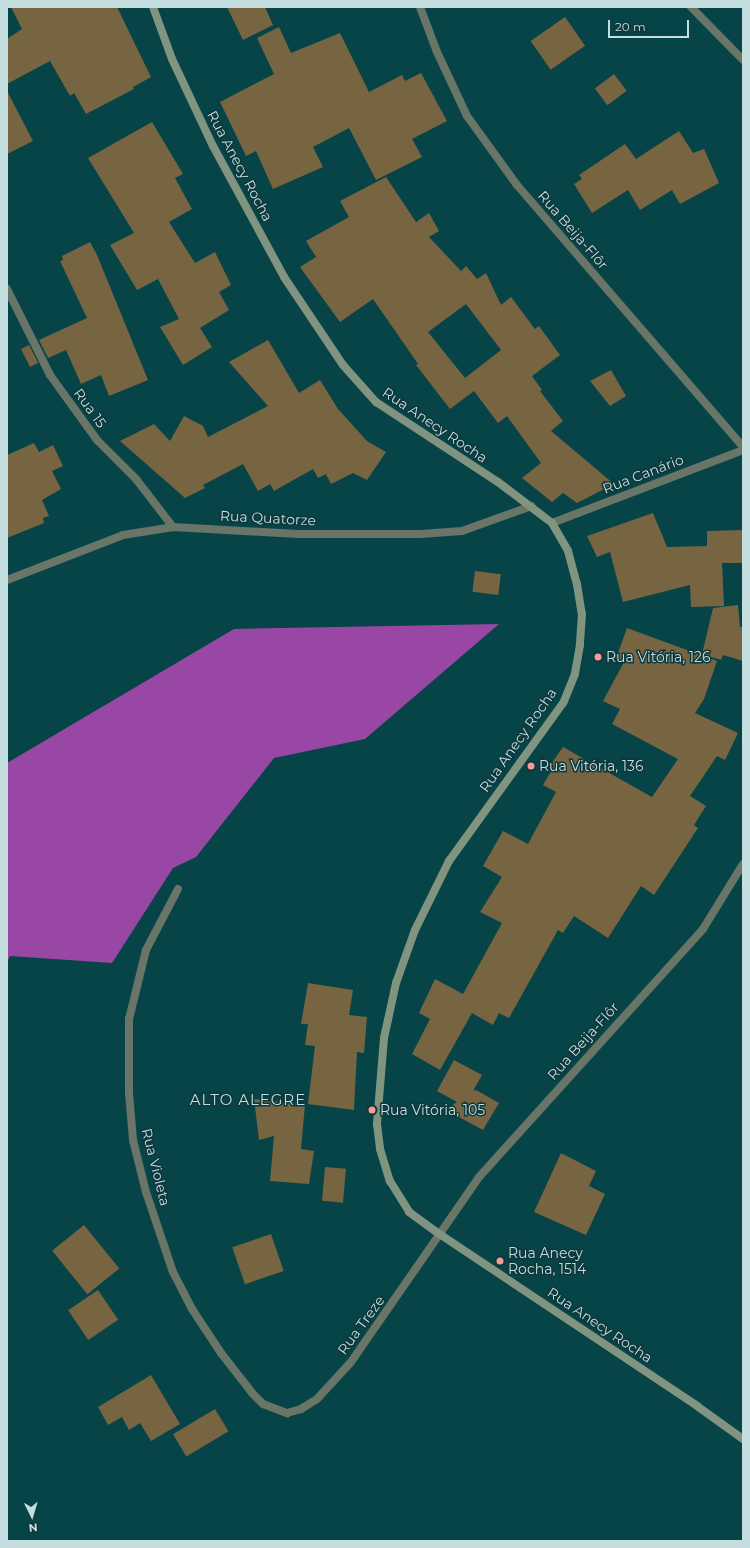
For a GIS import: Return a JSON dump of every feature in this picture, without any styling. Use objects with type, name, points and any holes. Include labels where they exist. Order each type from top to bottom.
[{"type":"street","name":"Rua Anecy Rocha","points":[[152,7],[172,59],[213,146],[284,277],[343,365],[376,402],[532,506],[552,524],[568,551],[582,614],[575,674],[563,703],[449,861],[415,930],[396,983],[384,1038],[377,1124],[380,1149],[390,1181],[409,1212],[440,1235],[698,1406],[743,1439]]},
{"type":"street","name":"Rua Beija-Flôr","points":[[420,7],[467,116],[517,185],[743,448]]},
{"type":"street","points":[[692,7],[743,60]]},
{"type":"street","name":"Rua 15","points":[[7,289],[50,375],[97,440],[136,479],[173,527]]},
{"type":"street","name":"Rua Canário","points":[[552,524],[743,448]]},
{"type":"street","name":"Rua Quatorze","points":[[7,580],[123,535],[173,527],[298,534],[421,534],[462,531],[532,506]]},
{"type":"street","name":"Rua Beija-Flôr","points":[[440,1235],[480,1176],[703,929],[743,864]]},
{"type":"street","name":"Rua Violeta","points":[[178,890],[146,950],[129,1019],[129,1093],[133,1140],[146,1192],[173,1272],[192,1309],[221,1353],[253,1394],[263,1404],[287,1413]]},
{"type":"street","name":"Rua Treze","points":[[287,1413],[301,1409],[317,1399],[351,1362],[440,1235]]},
{"type":"shaded area","points":[[499,624],[365,739],[274,758],[196,857],[173,868],[112,963],[10,956],[7,962],[7,763],[234,629]]},
{"type":"building","points":[[11,7],[117,7],[151,77],[133,87],[134,89],[86,114],[74,93],[70,96],[50,61],[7,84],[7,39],[22,29]]},
{"type":"building","points":[[227,7],[265,7],[273,25],[243,40]]},
{"type":"building","points":[[565,17],[585,46],[551,70],[531,41]]},
{"type":"building","points":[[279,27],[291,53],[340,33],[369,92],[402,75],[405,81],[421,73],[447,121],[412,139],[422,157],[376,180],[349,128],[313,147],[323,167],[273,189],[256,151],[246,156],[220,102],[274,74],[257,38]]},
{"type":"building","points":[[614,74],[627,91],[607,105],[595,88]]},
{"type":"building","points":[[7,91],[33,141],[7,154]]},
{"type":"building","points":[[152,122],[183,174],[175,178],[192,209],[169,222],[195,263],[215,252],[231,285],[219,292],[229,310],[200,328],[212,347],[183,365],[160,327],[179,319],[158,279],[137,290],[110,245],[134,233],[88,158]]},
{"type":"building","points":[[679,131],[693,153],[704,149],[719,183],[680,204],[672,190],[640,210],[628,190],[592,213],[574,184],[582,179],[579,175],[625,144],[636,159]]},
{"type":"building","points":[[386,177],[416,222],[429,213],[439,231],[429,237],[461,271],[466,266],[477,279],[486,273],[501,305],[511,297],[535,329],[539,326],[560,355],[532,376],[542,390],[540,391],[563,421],[551,431],[614,484],[577,503],[563,493],[552,502],[522,478],[541,463],[507,416],[498,423],[474,391],[450,409],[416,365],[418,364],[373,299],[340,322],[300,267],[316,257],[306,241],[349,217],[340,201]],"holes":[[[466,304],[501,350],[465,378],[428,332]]]},
{"type":"building","points":[[90,242],[97,255],[148,380],[109,396],[101,375],[81,384],[66,350],[48,358],[39,340],[87,318],[60,261],[63,260],[62,256]]},
{"type":"building","points":[[268,340],[299,393],[320,380],[338,409],[367,441],[386,452],[367,480],[353,473],[331,484],[326,474],[318,478],[313,469],[274,491],[270,484],[258,491],[243,464],[203,485],[205,488],[185,498],[120,441],[154,424],[170,441],[184,416],[203,426],[208,437],[268,406],[229,362]]},
{"type":"building","points":[[29,345],[38,363],[30,367],[21,349]]},
{"type":"building","points":[[611,370],[626,396],[610,406],[590,381]]},
{"type":"building","points":[[34,443],[39,452],[53,445],[63,466],[52,471],[61,489],[42,500],[49,516],[43,518],[44,523],[7,538],[7,455]]},
{"type":"building","points":[[653,513],[667,547],[707,546],[707,531],[743,530],[743,563],[722,563],[724,606],[691,607],[690,585],[623,602],[610,552],[597,557],[587,536]]},
{"type":"building","points":[[475,571],[501,574],[498,595],[472,592]]},
{"type":"building","points":[[738,605],[740,627],[743,627],[743,661],[723,655],[721,660],[702,654],[713,608]]},
{"type":"building","points":[[627,628],[717,661],[704,699],[695,713],[738,733],[725,760],[717,756],[690,796],[706,806],[694,825],[698,828],[654,895],[641,886],[608,938],[574,916],[563,933],[558,930],[509,1018],[499,1013],[493,1025],[472,1013],[440,1070],[412,1054],[430,1019],[419,1013],[435,979],[463,994],[502,923],[480,912],[502,877],[483,866],[503,831],[528,844],[556,792],[543,785],[554,766],[551,764],[563,747],[652,797],[678,759],[612,724],[620,709],[603,701],[624,662],[616,659]]},
{"type":"building","points":[[308,983],[353,990],[349,1015],[367,1017],[364,1053],[357,1052],[354,1110],[308,1104],[315,1046],[305,1045],[308,1024],[301,1024]]},
{"type":"building","points":[[454,1060],[482,1075],[473,1091],[476,1090],[499,1103],[483,1130],[446,1110],[457,1102],[437,1091]]},
{"type":"building","points":[[254,1099],[305,1105],[301,1149],[314,1151],[309,1184],[270,1181],[274,1136],[259,1140]]},
{"type":"building","points":[[561,1153],[596,1171],[589,1186],[605,1194],[586,1235],[534,1212]]},
{"type":"building","points":[[325,1167],[346,1169],[343,1203],[322,1201]]},
{"type":"building","points":[[84,1225],[119,1269],[87,1294],[52,1251]]},
{"type":"building","points":[[271,1234],[284,1271],[245,1284],[232,1247]]},
{"type":"building","points":[[98,1290],[118,1320],[88,1340],[68,1310]]},
{"type":"building","points":[[151,1375],[180,1424],[151,1441],[140,1423],[129,1430],[122,1417],[108,1425],[98,1407]]},
{"type":"building","points":[[215,1409],[228,1431],[186,1457],[173,1434]]},
{"type":"place","name":"Rua Vitória, 126","points":[[598,657]]},
{"type":"place","name":"Rua Vitória, 136","points":[[531,766]]},
{"type":"place","name":"Rua Vitória, 105","points":[[372,1110]]},
{"type":"place","name":"Rua Anecy Rocha, 1514","points":[[500,1261]]},
{"type":"district","name":"ALTO ALEGRE","points":[[248,1100]]}]
